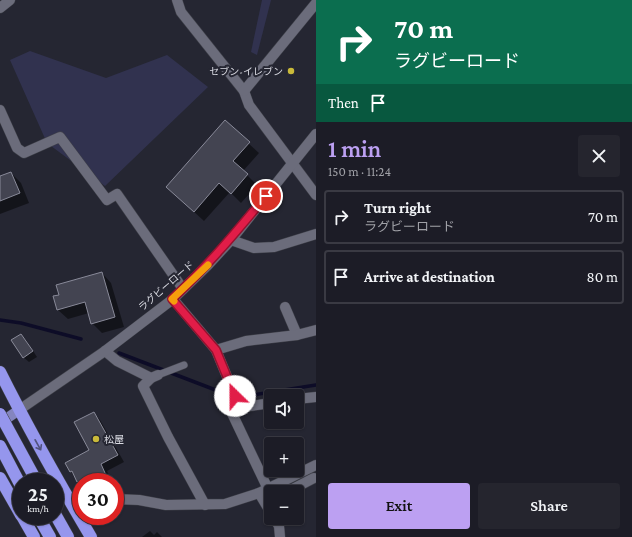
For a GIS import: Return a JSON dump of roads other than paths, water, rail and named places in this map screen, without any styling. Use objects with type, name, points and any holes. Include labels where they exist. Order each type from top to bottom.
[{"type":"highway","points":[[0,372],[66,496],[91,537]]},
{"type":"highway","points":[[0,414],[32,473]]},
{"type":"highway","points":[[0,446],[14,473]]},
{"type":"highway","points":[[0,478],[12,500]]},
{"type":"highway","points":[[27,525],[34,537]]},
{"type":"highway","points":[[43,525],[50,537]]},
{"type":"highway","points":[[61,525],[68,537]]},
{"type":"main road","name":"ラグビーロード","points":[[0,423],[19,410]]},
{"type":"street","points":[[0,8],[10,0]]},
{"type":"street","points":[[177,0],[181,12],[244,91],[249,105],[293,162],[316,195]]},
{"type":"street","points":[[244,91],[316,3]]},
{"type":"street","points":[[0,110],[17,148],[24,152],[60,137],[107,200],[117,194],[183,289]]},
{"type":"street","name":"ラグビーロード","points":[[19,410],[105,351],[183,289],[231,240],[316,134]]},
{"type":"street","points":[[231,240],[254,248],[274,247],[316,234]]},
{"type":"street","points":[[172,299],[216,350],[234,393],[251,406],[264,404]]},
{"type":"street","points":[[285,308],[297,335]]},
{"type":"street","points":[[216,350],[246,341],[297,335],[316,330]]},
{"type":"street","points":[[105,351],[117,361],[154,377],[144,386],[168,437],[205,505]]},
{"type":"street","points":[[234,393],[229,407],[263,491]]},
{"type":"street","points":[[304,398],[316,397]]},
{"type":"street","points":[[124,499],[139,500],[166,505],[225,504],[263,491],[316,465]]},
{"type":"street","points":[[300,485],[314,478]]},
{"type":"street","points":[[278,525],[280,537]]},
{"type":"lane","points":[[154,377],[184,365]]},
{"type":"waterway","points":[[0,320],[21,323],[81,339]]},
{"type":"waterway","points":[[119,353],[226,394],[232,394]]},
{"type":"waterway","points":[[239,394],[253,395],[316,385]]},
{"type":"place","name":"セブン-イレブン","points":[[291,71]]},
{"type":"place","name":"松屋","points":[[96,439]]}]
